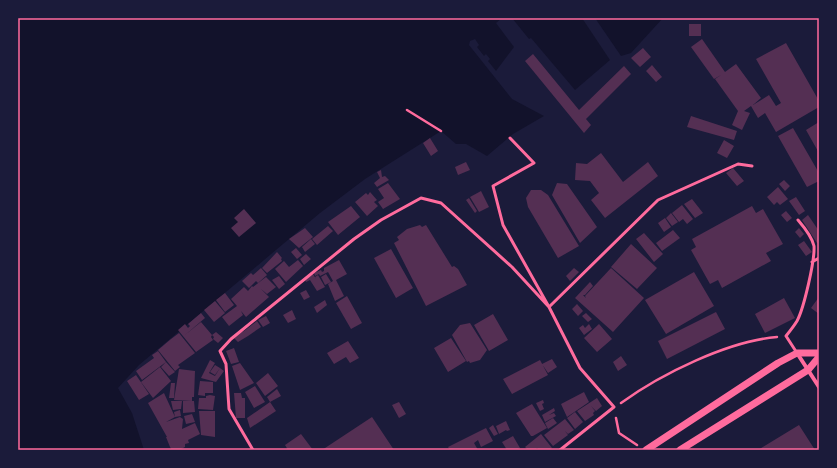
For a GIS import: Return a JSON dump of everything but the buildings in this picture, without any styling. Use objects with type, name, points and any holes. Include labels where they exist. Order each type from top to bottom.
[{"type":"street","points":[[646,450],[736,389],[797,353],[819,353]]},
{"type":"street","points":[[797,353],[819,387]]},
{"type":"street","points":[[680,450],[808,370],[819,356]]},
{"type":"lane","points":[[510,138],[534,162],[493,186],[503,224],[549,307],[580,368],[614,407],[560,450]]},
{"type":"lane","points":[[549,307],[658,200],[738,164],[752,166]]},
{"type":"lane","points":[[253,450],[229,409],[226,364],[220,351],[231,339],[354,239],[381,220],[420,198],[441,203],[512,267],[549,307]]},
{"type":"lane","points":[[797,353],[786,336],[798,320],[812,262],[814,245],[806,230],[798,220]]},
{"type":"lane","points":[[812,262],[819,258]]},
{"type":"path","points":[[407,110],[441,130]]},
{"type":"path","points":[[637,446],[619,433],[614,407],[646,385],[729,347],[763,338],[786,336]]},
{"type":"shaded area","points":[[18,18],[502,18],[496,23],[514,47],[496,71],[488,61],[490,59],[486,54],[484,56],[477,47],[479,45],[475,39],[470,41],[469,45],[512,99],[544,116],[513,134],[487,156],[466,144],[456,144],[441,131],[365,179],[320,213],[139,365],[118,388],[132,413],[144,450],[18,450]]},
{"type":"shaded area","points":[[512,18],[582,18],[610,60],[575,90]]},
{"type":"shaded area","points":[[595,18],[663,18],[631,53],[621,56]]}]
